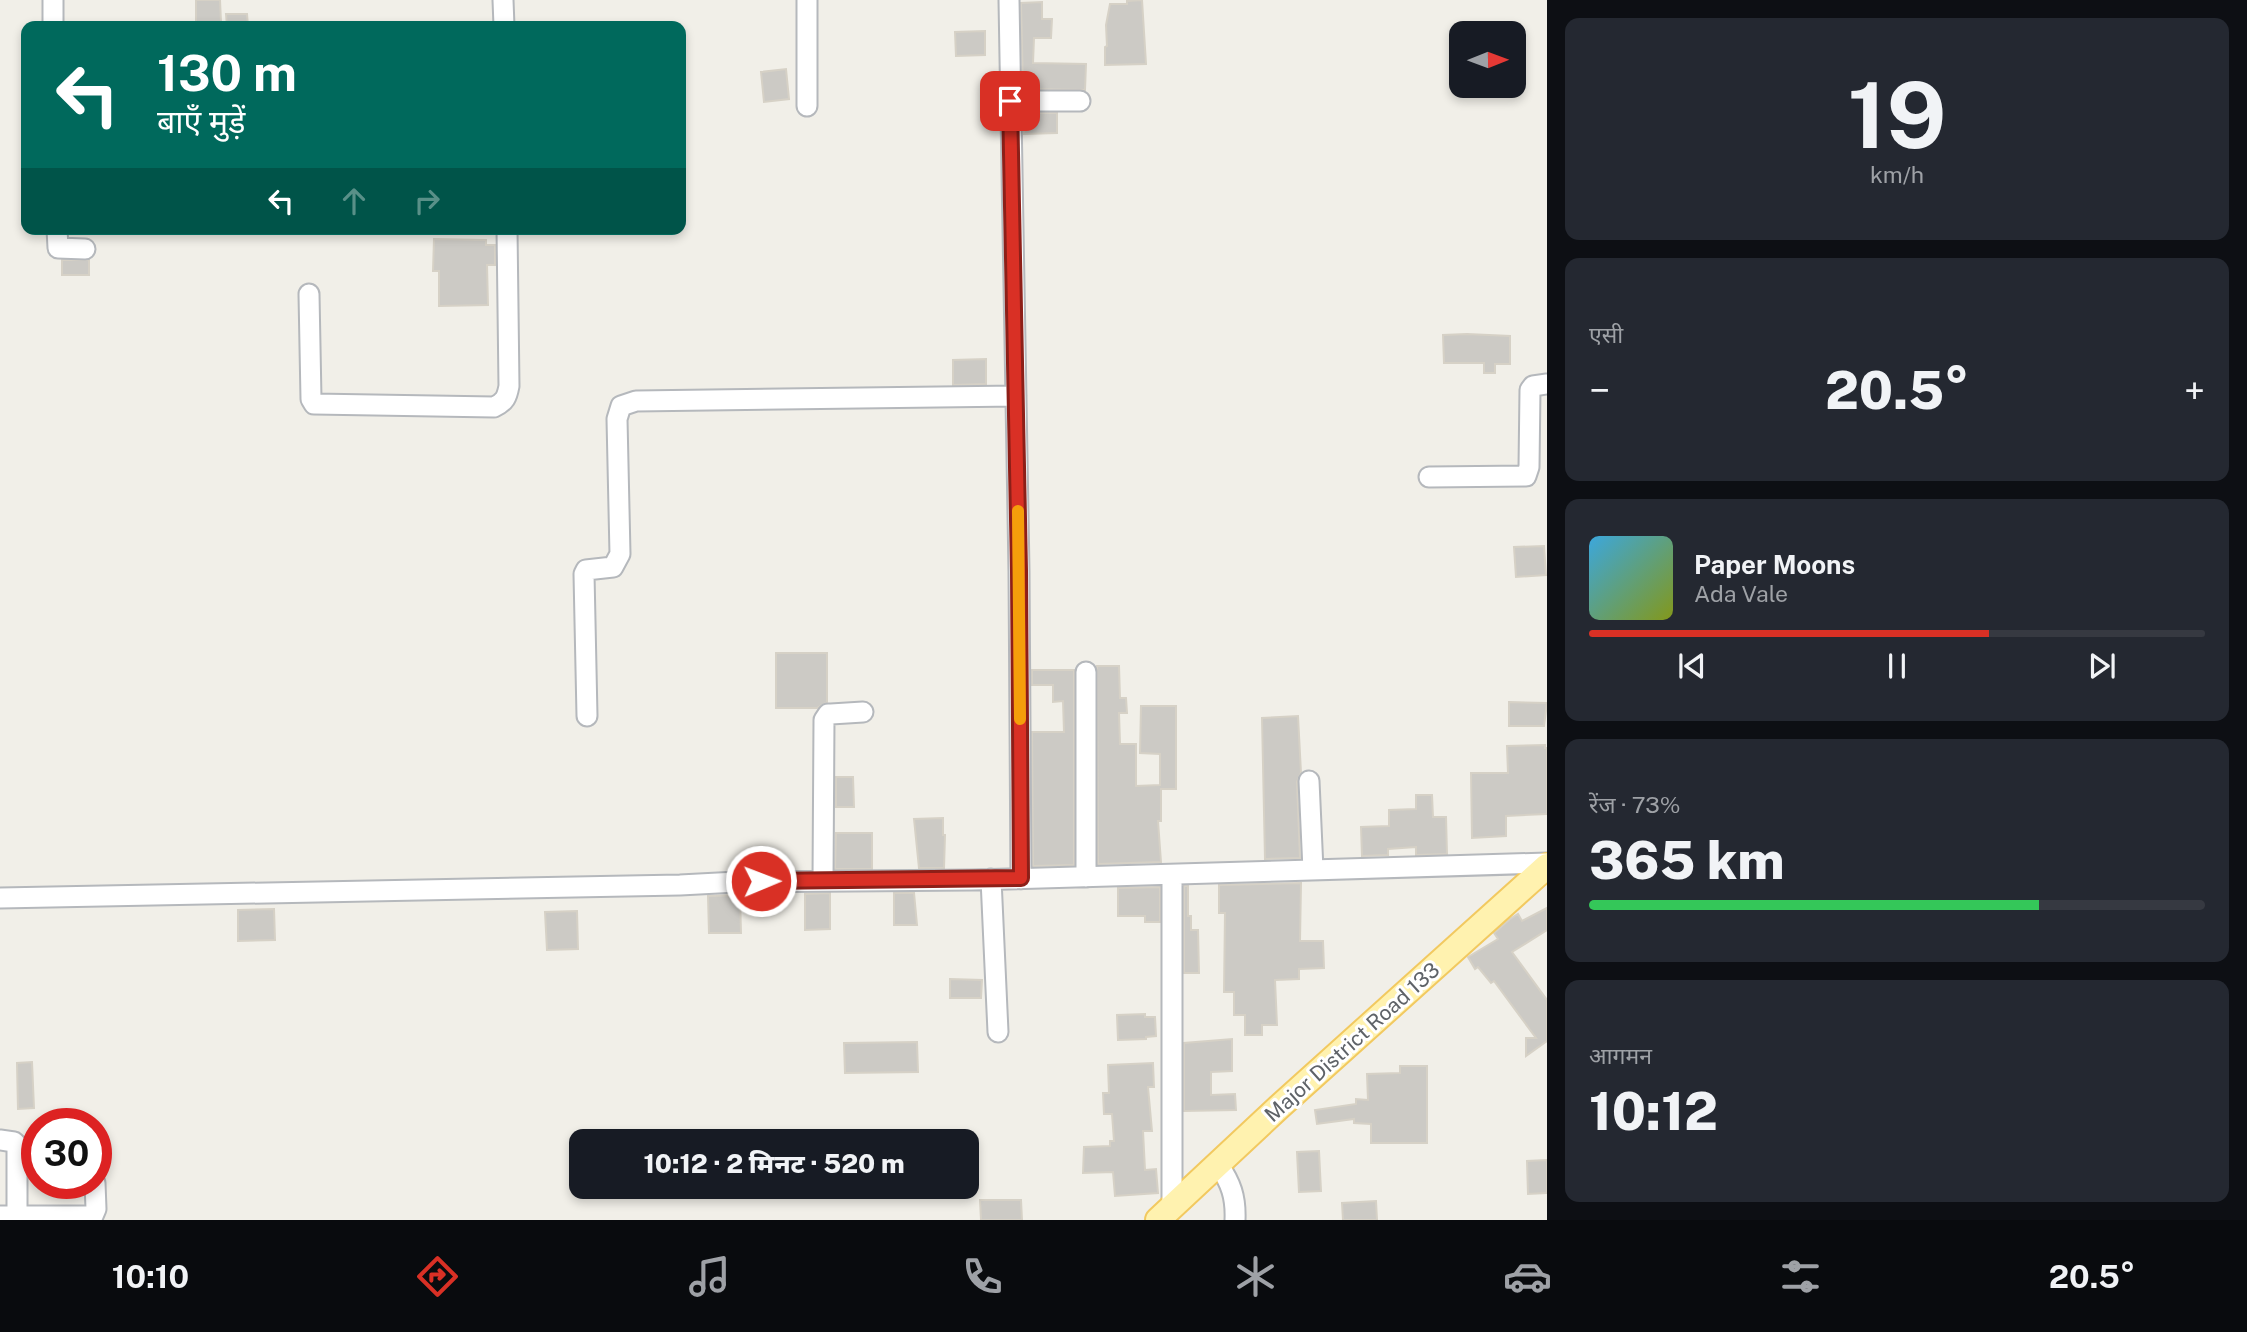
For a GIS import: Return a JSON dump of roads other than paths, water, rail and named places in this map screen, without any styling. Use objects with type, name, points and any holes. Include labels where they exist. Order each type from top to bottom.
[{"type":"main road","name":"Major District Road 133","points":[[1165,1213],[1547,864]]},
{"type":"street","points":[[53,0],[53,21]]},
{"type":"street","points":[[503,0],[504,21]]},
{"type":"street","points":[[807,0],[807,106]]},
{"type":"street","points":[[1009,0],[1021,878]]},
{"type":"street","points":[[1010,101],[1080,101]]},
{"type":"street","points":[[57,235],[60,250],[85,249]]},
{"type":"street","points":[[309,294],[311,399],[314,404],[494,407],[502,404],[507,397],[509,386],[507,235]]},
{"type":"street","points":[[1429,477],[1526,476],[1530,467],[1530,390],[1533,386],[1547,384]]},
{"type":"street","points":[[587,716],[584,574],[586,570],[613,567],[620,554],[617,419],[621,406],[636,401],[1016,396]]},
{"type":"street","points":[[1086,672],[1086,877]]},
{"type":"street","points":[[823,881],[824,720],[831,713],[863,712]]},
{"type":"street","points":[[1309,781],[1312,870]]},
{"type":"street","points":[[0,898],[680,886],[737,881],[991,879],[1547,864]]},
{"type":"street","points":[[1165,1213],[1172,874]]},
{"type":"street","points":[[991,879],[998,1032]]},
{"type":"street","points":[[0,1140],[17,1145],[9,1216],[93,1216],[96,1199]]},
{"type":"street","points":[[1218,1164],[1230,1181],[1234,1193],[1236,1220]]}]
